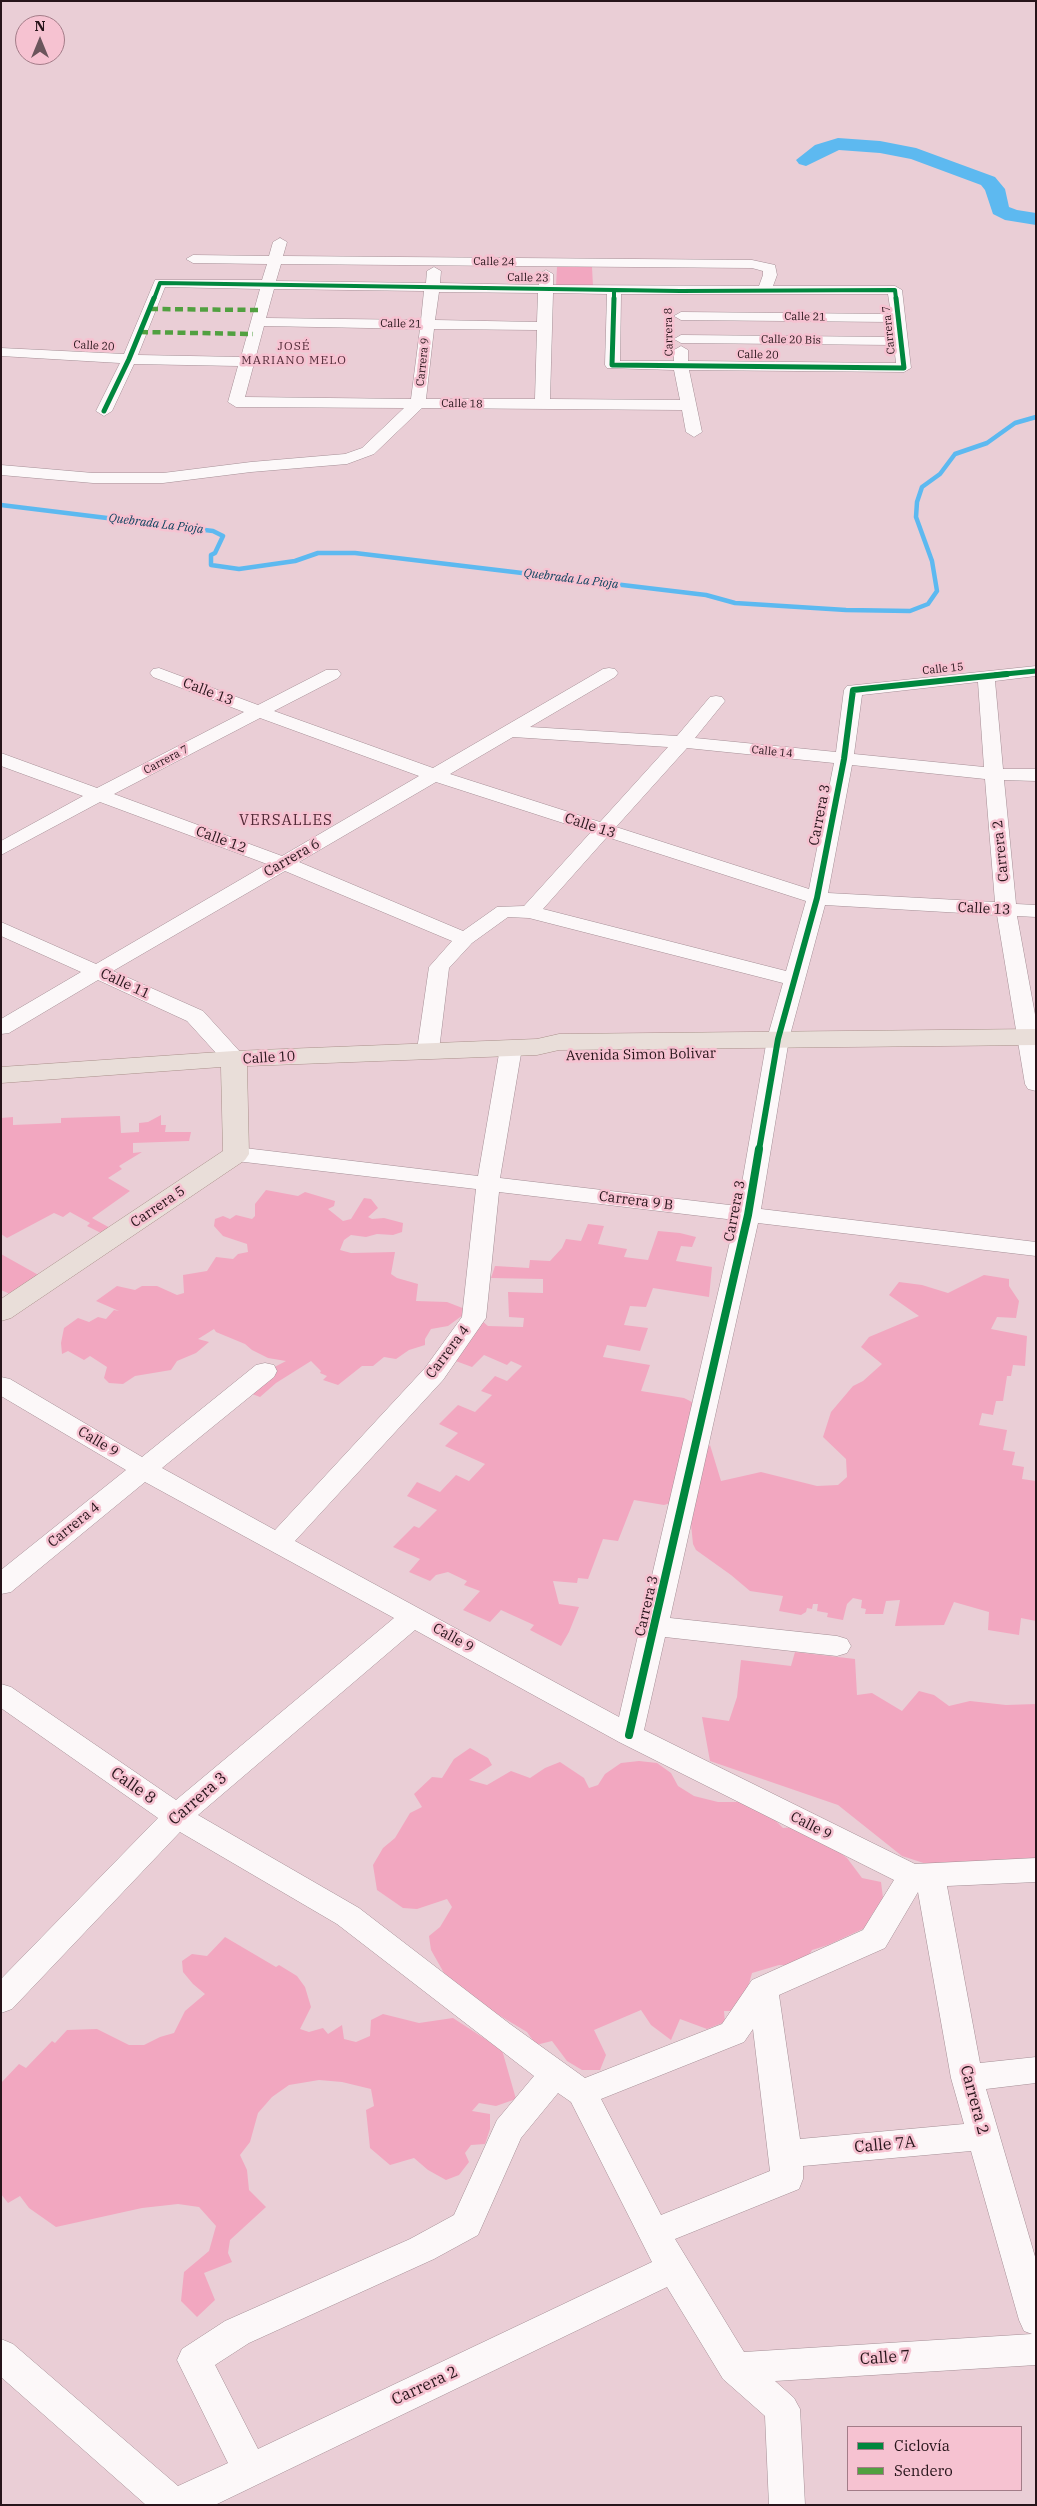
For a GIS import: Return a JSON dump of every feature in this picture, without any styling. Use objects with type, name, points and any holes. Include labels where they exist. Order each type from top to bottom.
[{"type":"main road","name":"Avenida Simon Bolivar","points":[[537,1048],[559,1056],[778,1046],[1033,1045]]},
{"type":"main road","name":"Calle 10","points":[[1,1075],[234,1059],[428,1050],[537,1048]]},
{"type":"main road","points":[[234,1059],[236,1154]]},
{"type":"main road","name":"Carrera 5","points":[[1,1312],[236,1154]]},
{"type":"street","points":[[246,362],[266,284],[280,242]]},
{"type":"street","name":"Calle 24","points":[[193,259],[752,264],[770,268],[770,275],[764,291]]},
{"type":"street","name":"Carrera 9","points":[[418,404],[435,262]]},
{"type":"street","points":[[542,405],[546,326],[546,263]]},
{"type":"street","name":"Calle 23","points":[[129,359],[160,283],[680,291],[895,290]]},
{"type":"street","name":"Calle 20","points":[[614,290],[612,365],[904,368]]},
{"type":"street","name":"Carrera 7","points":[[895,290],[904,368]]},
{"type":"street","name":"Carrera 8","points":[[680,291],[681,366],[694,432]]},
{"type":"street","name":"Calle 21","points":[[681,316],[898,318]]},
{"type":"street","points":[[788,317],[795,367]]},
{"type":"street","name":"Calle 21","points":[[257,322],[546,326]]},
{"type":"street","name":"Calle 20 Bis","points":[[681,339],[901,341]]},
{"type":"street","name":"Calle 20","points":[[1,352],[129,359],[246,362]]},
{"type":"street","points":[[104,411],[129,359]]},
{"type":"street","name":"Calle 18","points":[[246,362],[236,402],[689,405]]},
{"type":"street","points":[[1,470],[93,478],[138,479],[188,476],[250,466],[347,458],[368,452],[418,404]]},
{"type":"street","name":"Calle 15","points":[[853,690],[1036,671]]},
{"type":"street","name":"Calle 13","points":[[160,673],[257,711],[434,775],[816,898],[1036,911]]},
{"type":"street","name":"Carrera 6","points":[[1,1028],[609,673]]},
{"type":"street","name":"Carrera 7","points":[[1,849],[98,795],[257,711],[332,674]]},
{"type":"street","name":"Carrera 2","points":[[986,676],[1006,910],[1033,1045],[1036,1084]]},
{"type":"street","name":"Carrera 3","points":[[629,1734],[748,1215],[778,1046],[793,979],[816,898],[844,759],[853,690]]},
{"type":"street","points":[[529,912],[604,831],[716,701]]},
{"type":"street","name":"Calle 14","points":[[509,731],[682,742],[993,774],[1036,775]]},
{"type":"street","name":"Calle 12","points":[[1,759],[283,863],[465,940]]},
{"type":"street","points":[[428,1050],[439,967],[465,940],[504,911],[529,912],[793,979]]},
{"type":"street","name":"Calle 11","points":[[1,928],[195,1016],[234,1059]]},
{"type":"street","name":"Carrera 4","points":[[278,1543],[434,1374],[474,1318],[488,1184],[511,1048]]},
{"type":"street","name":"Carrera 9 B","points":[[236,1154],[1036,1249]]},
{"type":"street","name":"Carrera 4","points":[[1,1585],[265,1371]]},
{"type":"street","name":"Calle 9","points":[[1,1384],[143,1469],[629,1734],[921,1876],[1036,1870]]},
{"type":"street","name":"Carrera 3","points":[[1,2000],[176,1816],[413,1617]]},
{"type":"street","points":[[655,1626],[837,1646]]},
{"type":"street","name":"Calle 8","points":[[1,1694],[176,1816],[348,1916],[582,2093]]},
{"type":"street","points":[[787,2505],[782,2409],[735,2368],[653,2233],[582,2093],[733,2033],[763,1989],[874,1939],[921,1876]]},
{"type":"street","name":"Carrera 2","points":[[921,1876],[967,2078],[1036,2320]]},
{"type":"street","points":[[653,2233],[787,2179],[786,2154],[763,1989]]},
{"type":"street","points":[[967,2078],[1036,2070]]},
{"type":"street","points":[[250,2470],[194,2360],[237,2332],[422,2249],[466,2225],[508,2130],[555,2073]]},
{"type":"street","name":"Calle 7A","points":[[786,2154],[984,2136]]},
{"type":"street","name":"Carrera 2","points":[[175,2505],[673,2268]]},
{"type":"street","name":"Calle 7","points":[[735,2368],[1036,2349]]},
{"type":"street","points":[[1,2355],[175,2505]]},
{"type":"shaded area","points":[[557,267],[592,267],[593,286],[556,286]]},
{"type":"shaded area","points":[[161,1115],[161,1125],[166,1125],[165,1132],[191,1132],[189,1141],[133,1143],[133,1153],[142,1152],[119,1166],[122,1169],[108,1178],[130,1191],[92,1218],[112,1229],[105,1235],[87,1226],[90,1223],[70,1212],[63,1217],[54,1213],[7,1238],[1,1234],[1,1118],[13,1117],[13,1125],[61,1123],[61,1118],[120,1116],[121,1133],[139,1132],[139,1123],[148,1122]]},
{"type":"shaded area","points":[[266,1190],[298,1196],[305,1192],[335,1201],[334,1206],[328,1209],[343,1221],[351,1219],[364,1198],[371,1199],[378,1208],[368,1217],[372,1219],[384,1218],[403,1223],[402,1232],[393,1235],[377,1234],[366,1237],[351,1235],[344,1240],[340,1250],[351,1253],[395,1252],[391,1274],[397,1278],[418,1284],[416,1301],[447,1302],[465,1309],[463,1315],[448,1326],[431,1329],[425,1339],[425,1345],[409,1350],[396,1359],[384,1357],[373,1366],[362,1366],[338,1385],[323,1380],[327,1376],[320,1373],[321,1371],[311,1361],[276,1383],[260,1397],[242,1390],[265,1372],[286,1361],[268,1358],[245,1344],[216,1332],[214,1329],[198,1339],[209,1342],[196,1353],[177,1361],[171,1370],[135,1376],[123,1384],[109,1383],[104,1378],[107,1367],[90,1356],[84,1360],[68,1351],[62,1354],[61,1343],[64,1328],[78,1318],[89,1322],[98,1317],[106,1319],[114,1310],[119,1311],[96,1301],[117,1286],[135,1290],[142,1286],[157,1286],[177,1295],[184,1293],[183,1275],[207,1271],[216,1257],[233,1259],[238,1254],[248,1252],[247,1244],[223,1236],[214,1226],[215,1219],[223,1216],[230,1219],[236,1215],[252,1219],[255,1216],[255,1204]]},
{"type":"shaded area","points":[[588,1224],[604,1226],[598,1244],[627,1249],[624,1257],[648,1260],[658,1231],[696,1237],[692,1247],[681,1246],[676,1261],[712,1267],[709,1297],[653,1288],[646,1307],[630,1306],[624,1325],[648,1328],[640,1351],[607,1345],[603,1357],[650,1365],[641,1391],[684,1398],[694,1403],[674,1502],[664,1505],[634,1500],[618,1541],[603,1539],[588,1579],[578,1578],[577,1583],[553,1581],[559,1604],[579,1607],[561,1646],[530,1630],[534,1625],[501,1610],[490,1622],[463,1610],[480,1591],[464,1585],[467,1581],[448,1572],[436,1575],[430,1581],[409,1572],[420,1559],[393,1547],[414,1526],[419,1528],[437,1510],[407,1496],[417,1482],[440,1492],[456,1475],[469,1481],[485,1464],[445,1446],[458,1433],[439,1424],[458,1405],[475,1412],[492,1395],[481,1391],[495,1376],[507,1381],[522,1366],[511,1361],[507,1365],[484,1355],[472,1367],[453,1360],[482,1321],[488,1326],[523,1327],[524,1318],[509,1317],[508,1292],[543,1293],[543,1279],[491,1278],[495,1266],[529,1268],[530,1260],[550,1261],[562,1248],[566,1239],[581,1241]]},
{"type":"shaded area","points":[[1,1254],[42,1277],[12,1295],[1,1290]]},
{"type":"shaded area","points":[[984,1275],[1009,1279],[1009,1286],[1019,1301],[1016,1318],[997,1317],[991,1329],[1027,1336],[1025,1366],[1013,1365],[1011,1376],[1007,1376],[1003,1401],[996,1401],[993,1415],[982,1413],[979,1425],[1007,1430],[1003,1450],[1015,1452],[1012,1465],[1024,1467],[1022,1479],[1036,1481],[1036,1621],[1021,1618],[1019,1635],[988,1630],[989,1612],[954,1602],[944,1625],[895,1626],[900,1600],[886,1601],[883,1614],[865,1614],[866,1609],[861,1608],[862,1600],[853,1598],[847,1604],[843,1620],[827,1617],[828,1613],[817,1611],[818,1604],[813,1604],[812,1609],[807,1608],[806,1612],[801,1615],[779,1611],[783,1596],[750,1591],[696,1550],[693,1544],[689,1504],[696,1462],[710,1445],[721,1481],[761,1472],[817,1486],[838,1485],[847,1477],[846,1459],[823,1437],[831,1412],[853,1386],[863,1381],[882,1364],[861,1347],[869,1337],[919,1316],[889,1295],[899,1282],[922,1285],[948,1293]]},
{"type":"shaded area","points":[[795,1652],[855,1659],[857,1695],[872,1693],[902,1711],[919,1691],[934,1695],[949,1706],[970,1701],[1006,1705],[1036,1704],[1036,1859],[939,1868],[902,1856],[838,1805],[710,1761],[702,1717],[729,1721],[737,1697],[741,1660],[791,1666]]},
{"type":"shaded area","points":[[470,1748],[488,1758],[492,1765],[469,1780],[487,1785],[511,1771],[530,1778],[545,1768],[560,1762],[584,1778],[589,1788],[598,1785],[605,1774],[621,1763],[639,1761],[657,1763],[671,1773],[678,1786],[694,1796],[718,1802],[739,1802],[769,1814],[783,1828],[794,1827],[826,1842],[847,1858],[862,1878],[881,1882],[883,1898],[871,1916],[867,1927],[828,1945],[812,1950],[809,1955],[791,1965],[779,1965],[752,1973],[746,1994],[734,2011],[724,2011],[725,2022],[707,2029],[680,2019],[671,2040],[651,2025],[641,2010],[594,2030],[606,2055],[600,2070],[582,2070],[567,2061],[552,2041],[536,2045],[527,2032],[452,1987],[431,1950],[429,1936],[440,1927],[452,1907],[447,1899],[417,1909],[403,1908],[377,1890],[373,1865],[383,1848],[395,1838],[410,1813],[422,1807],[414,1794],[432,1777],[442,1778],[454,1759]]},
{"type":"shaded area","points":[[225,1937],[276,1967],[279,1965],[297,1976],[305,1987],[311,2007],[300,2029],[309,2032],[323,2028],[328,2034],[342,2025],[344,2039],[356,2042],[370,2036],[371,2020],[383,2014],[419,2023],[453,2018],[502,2050],[516,2099],[496,2106],[479,2103],[472,2111],[490,2114],[490,2129],[485,2144],[471,2145],[465,2153],[469,2162],[459,2175],[446,2180],[428,2170],[414,2158],[390,2165],[370,2148],[366,2110],[374,2106],[371,2089],[342,2082],[319,2080],[289,2085],[272,2097],[258,2113],[250,2142],[240,2155],[247,2170],[249,2190],[266,2207],[230,2240],[228,2253],[232,2262],[204,2273],[215,2300],[197,2317],[181,2301],[184,2272],[209,2251],[216,2226],[199,2207],[178,2204],[142,2208],[56,2227],[29,2208],[20,2196],[8,2203],[1,2194],[1,2083],[19,2064],[26,2068],[52,2041],[55,2043],[67,2030],[97,2029],[129,2045],[144,2045],[174,2033],[185,2011],[205,1994],[183,1972],[182,1961],[192,1954],[207,1956]]},
{"type":"waterway","points":[[806,160],[822,149],[838,144],[880,147],[916,154],[988,181],[995,189],[1000,210],[1012,216],[1036,219]]},
{"type":"waterway","name":"Quebrada La Pioja","points":[[1,505],[213,531],[223,536],[215,553],[211,555],[211,565],[239,569],[295,561],[318,553],[355,553],[706,595],[735,603],[846,610],[910,611],[928,604],[937,591],[932,561],[916,517],[917,502],[922,487],[940,474],[955,454],[987,443],[1015,423],[1036,417]]},
{"type":"marked path","points":[[150,309],[260,310]]},
{"type":"marked path","points":[[140,332],[253,334]]},
{"type":"cycle path","points":[[104,411],[129,359],[160,283],[680,291],[895,290],[904,368],[612,365],[614,290]]},
{"type":"cycle path","points":[[629,1735],[748,1215],[778,1039],[817,898],[844,759],[853,690],[1036,671]]},
{"type":"district","name":"JOSÉ MARIANO MELO","points":[[294,354]]},
{"type":"district","name":"VERSALLES","points":[[286,821]]}]
